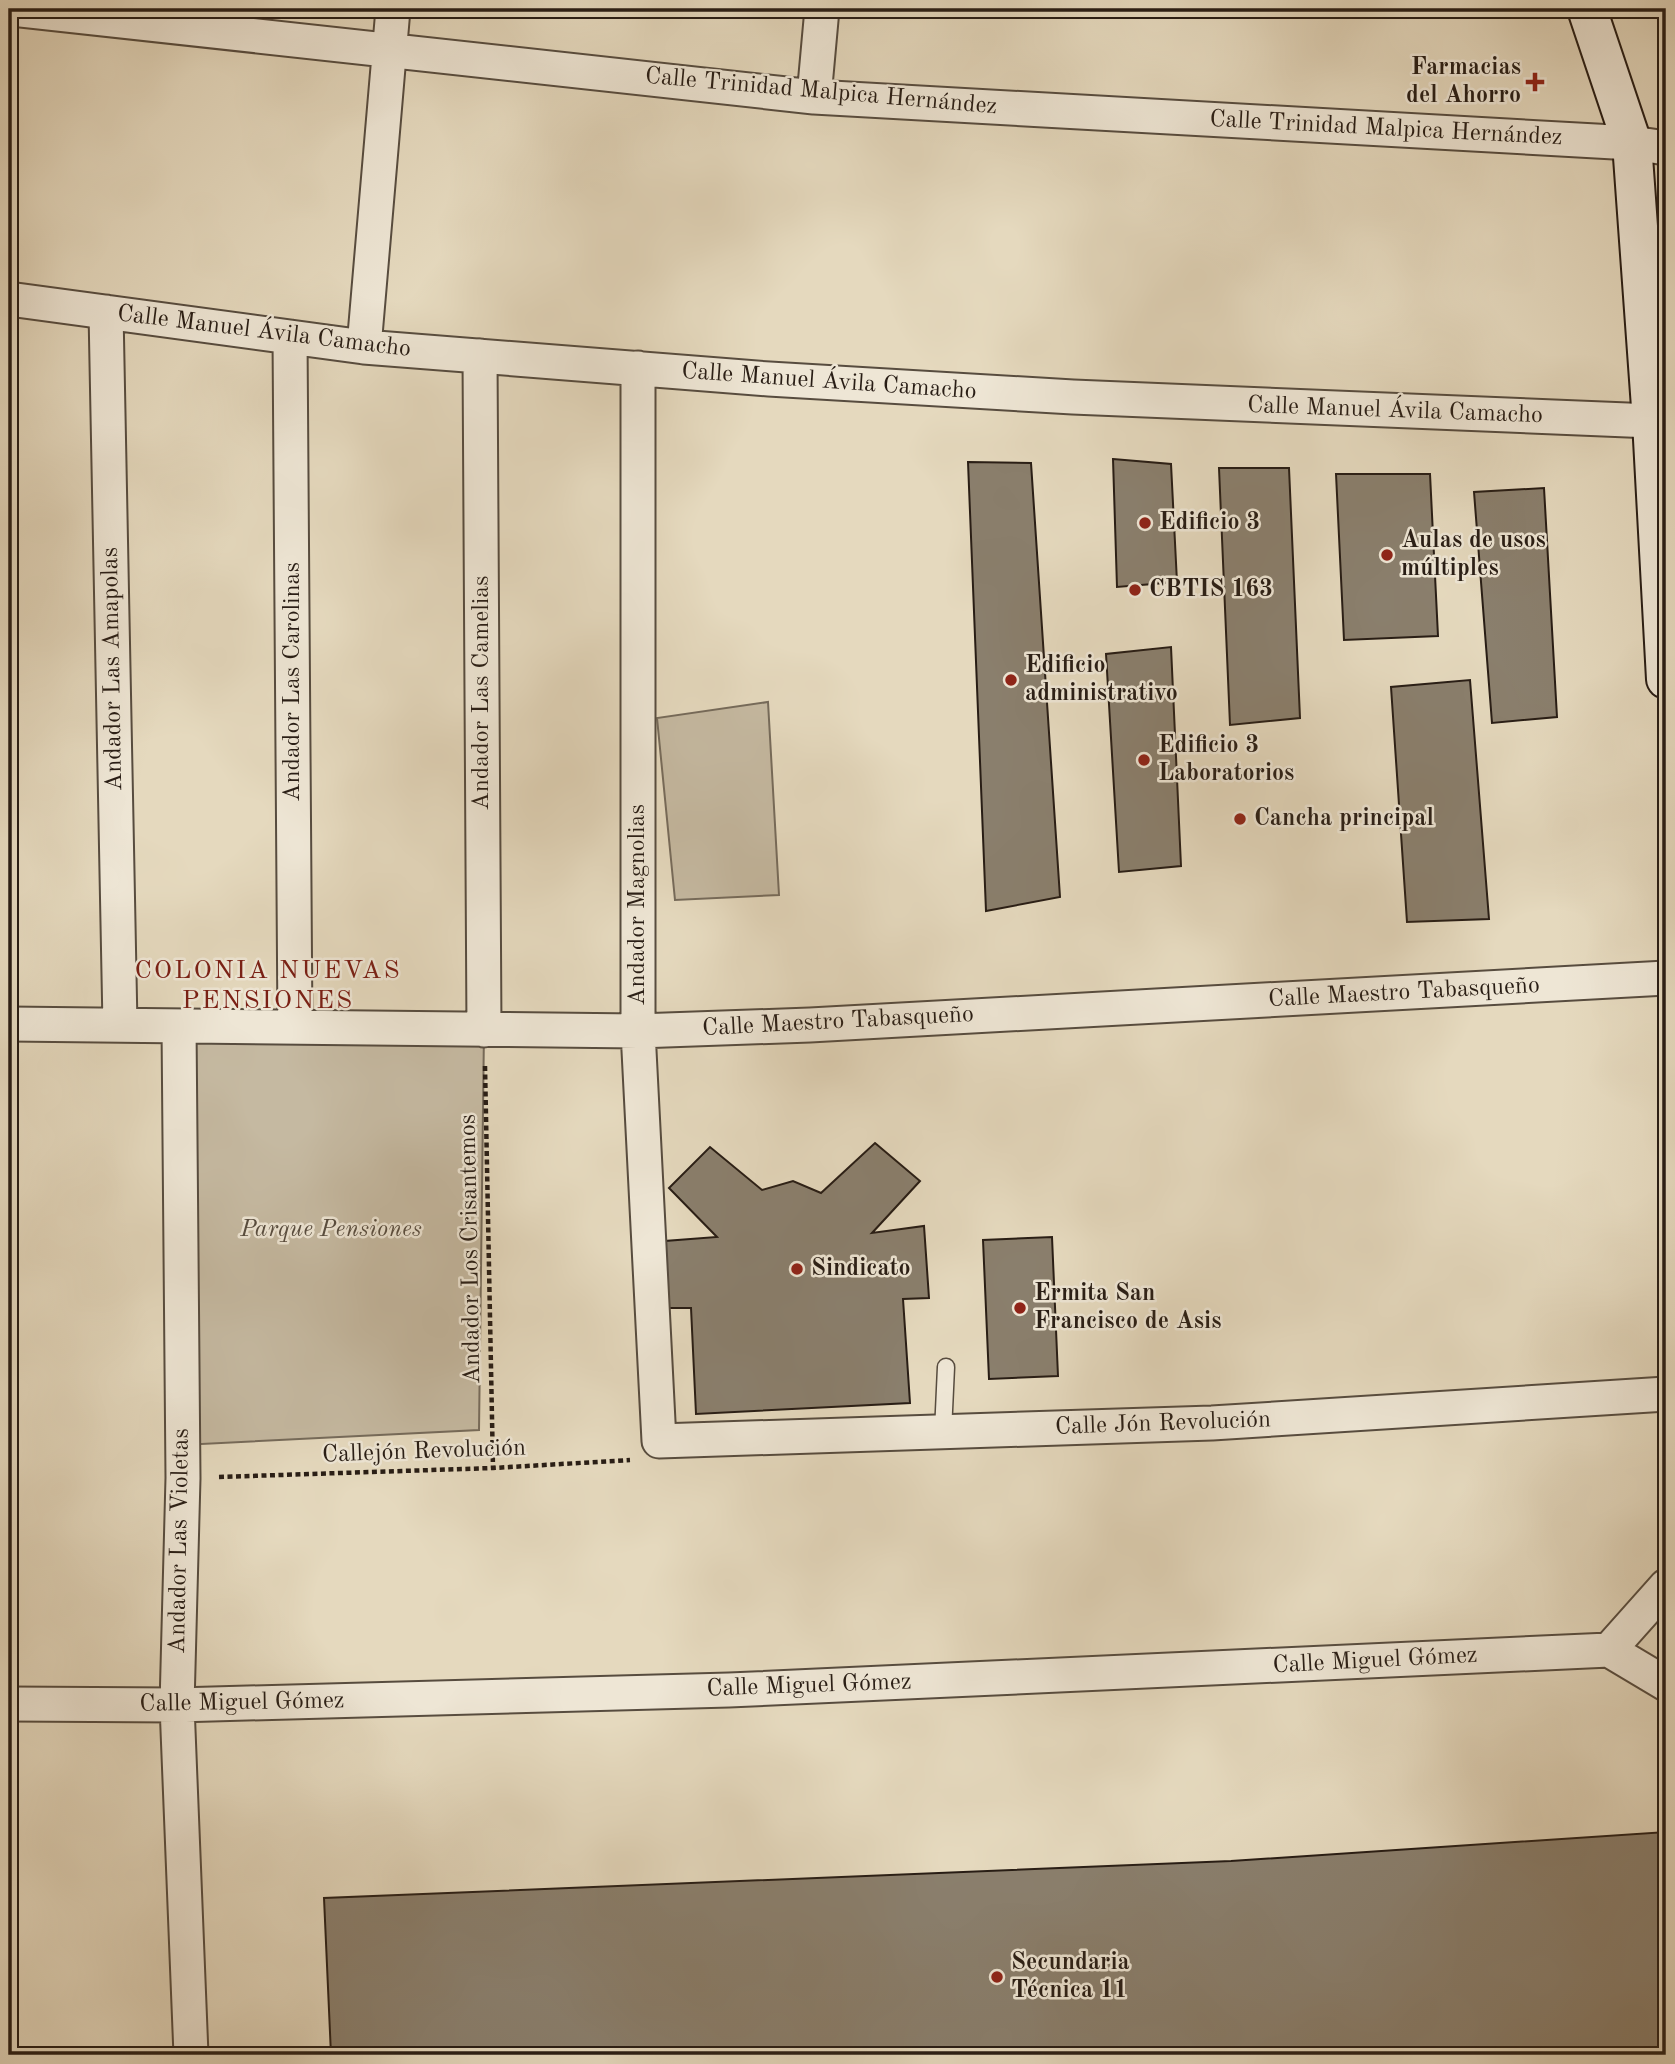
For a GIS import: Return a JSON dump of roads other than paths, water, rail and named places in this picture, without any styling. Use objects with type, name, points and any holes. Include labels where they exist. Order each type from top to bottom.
[{"type":"street","name":"Calle Trinidad Malpica Hernández","points":[[12,9],[814,97],[1649,145]]},
{"type":"street","points":[[364,347],[393,9]]},
{"type":"street","points":[[814,97],[821,9]]},
{"type":"street","points":[[1587,9],[1649,145],[1652,421],[1666,679]]},
{"type":"street","name":"Calle Manuel Ávila Camacho","points":[[9,299],[364,347],[638,368],[1073,397],[1652,421]]},
{"type":"street","name":"Andador Las Amapolas","points":[[106,312],[120,1025]]},
{"type":"street","name":"Andador Las Carolinas","points":[[290,337],[295,1027]]},
{"type":"street","name":"Andador Las Camelias","points":[[480,356],[484,1030]]},
{"type":"street","name":"Andador Magnolias","points":[[638,368],[638,1031],[659,1441]]},
{"type":"street","name":"Calle Maestro Tabasqueño","points":[[9,1024],[638,1031],[810,1025],[1666,978]]},
{"type":"street","name":"Andador Las Violetas","points":[[179,1026],[183,1478],[177,1705],[191,2055]]},
{"type":"street","name":"Calle Jón Revolución","points":[[659,1441],[1212,1423],[1666,1394]]},
{"type":"street","points":[[1666,1587],[1609,1650],[1666,1684]]},
{"type":"street","name":"Calle Miguel Gómez","points":[[9,1704],[177,1705],[743,1689],[1609,1650]]},
{"type":"lane","points":[[943,1432],[946,1367]]},
{"type":"place","name":"Farmacias del Ahorro","points":[[1535,82]]},
{"type":"place","name":"Edificio 3","points":[[1145,523]]},
{"type":"place","name":"Aulas de usos múltiples","points":[[1387,555]]},
{"type":"place","name":"CBTIS 163","points":[[1135,590]]},
{"type":"place","name":"Edificio administrativo","points":[[1011,680]]},
{"type":"place","name":"Edificio 3 Laboratorios","points":[[1144,760]]},
{"type":"place","name":"Cancha principal","points":[[1240,819]]},
{"type":"place","name":"Sindicato","points":[[797,1269]]},
{"type":"place","name":"Ermita San Francisco de Asis","points":[[1020,1308]]},
{"type":"place","name":"Secundaria Técnica 11","points":[[997,1977]]},
{"type":"district","name":"COLONIA NUEVAS PENSIONES","points":[[268,986]]},
{"type":"park label","name":"Parque Pensiones","points":[[331,1230]]}]
